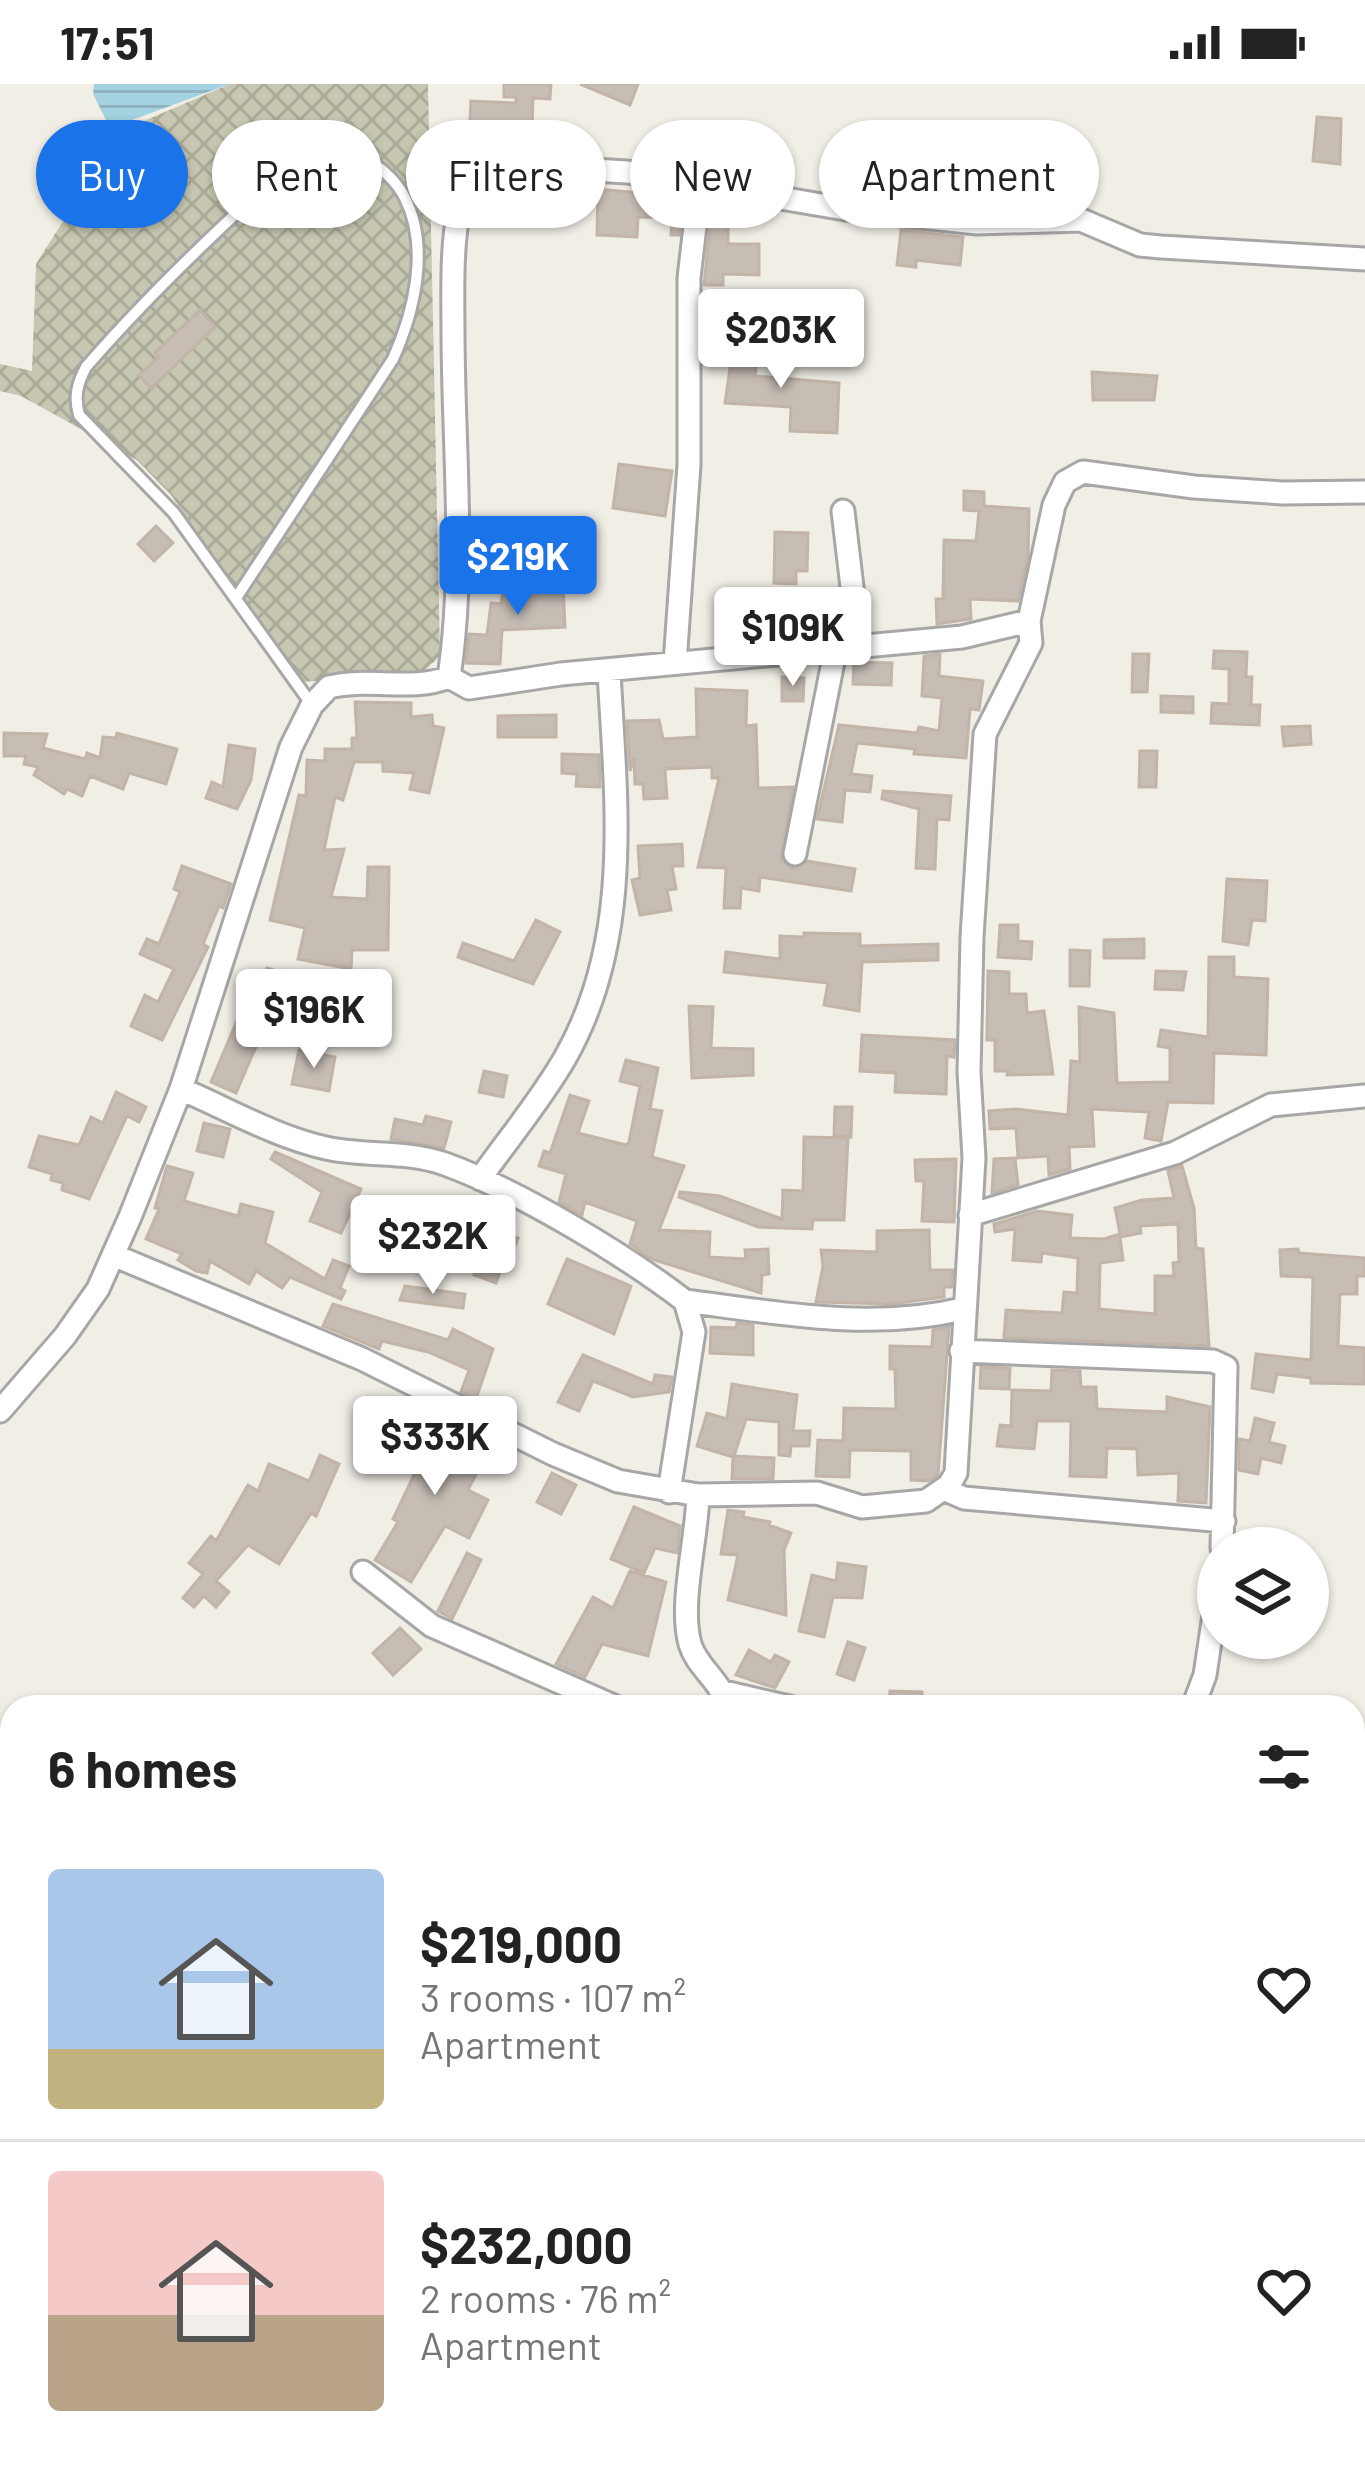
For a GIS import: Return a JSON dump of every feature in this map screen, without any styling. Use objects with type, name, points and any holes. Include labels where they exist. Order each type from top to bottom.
[{"type":"street","points":[[449,677],[458,579],[453,284],[464,194],[479,177],[509,165],[630,172]]},
{"type":"street","points":[[795,199],[977,223],[1081,220],[1161,248],[1365,259]]},
{"type":"street","points":[[675,663],[689,465],[689,278],[695,228]]},
{"type":"street","points":[[113,1255],[362,1359],[596,1474],[698,1495],[817,1493],[862,1507],[926,1501],[949,1485],[956,1472],[974,1158],[969,1072],[972,937],[985,734],[1031,643],[1030,621],[1054,505],[1072,475],[1083,472],[1283,494],[1365,492]]},
{"type":"street","points":[[795,854],[847,646],[843,511]]},
{"type":"street","points":[[449,677],[470,688],[561,674],[962,637],[1030,621]]},
{"type":"street","points":[[480,1179],[566,1058],[591,998],[608,936],[619,847],[608,672]]},
{"type":"street","points":[[0,1411],[65,1336],[98,1289],[181,1089],[292,747],[312,705],[329,687],[386,681],[428,686],[449,677]]},
{"type":"street","points":[[181,1089],[326,1148],[403,1153],[442,1163],[559,1222],[685,1301],[835,1321],[925,1318],[963,1309]]},
{"type":"street","points":[[970,1215],[1174,1153],[1271,1106],[1365,1096]]},
{"type":"street","points":[[669,1492],[694,1332],[685,1301]]},
{"type":"street","points":[[962,1351],[1213,1361],[1226,1367],[1224,1527]]},
{"type":"street","points":[[949,1485],[949,1491],[964,1498],[1224,1521]]},
{"type":"street","points":[[698,1495],[687,1625],[691,1648],[722,1695]]},
{"type":"street","points":[[362,1572],[432,1625],[589,1695]]},
{"type":"street","points":[[1198,1695],[1207,1659]]},
{"type":"lane","points":[[236,598],[393,359],[409,323],[418,279],[404,196],[376,165],[342,147],[320,148],[295,161],[178,265],[77,383],[79,415],[174,513],[312,705]]},
{"type":"shaded area","points":[[230,84],[428,84],[429,120],[406,120],[406,228],[431,228],[440,656],[423,672],[302,682],[171,495],[137,460],[21,396],[0,391],[0,364],[32,371],[36,264],[59,228],[188,228],[188,120],[146,120]]},
{"type":"water","points":[[94,84],[230,84],[132,120],[106,120],[93,94]]},
{"type":"building","points":[[504,84],[551,84],[550,99],[533,98],[532,120],[470,120],[471,101],[516,103],[516,97],[504,97]]},
{"type":"building","points":[[580,84],[638,84],[630,105]]},
{"type":"building","points":[[1317,117],[1341,119],[1340,164],[1313,161]]},
{"type":"building","points":[[606,190],[630,192],[630,228],[637,228],[637,237],[597,235],[597,228],[606,228]]},
{"type":"building","points":[[710,228],[728,228],[728,244],[759,244],[759,275],[723,274],[723,285],[704,285]]},
{"type":"building","points":[[901,230],[963,237],[960,265],[916,260],[916,267],[897,265]]},
{"type":"building","points":[[200,310],[215,327],[151,388],[139,375]]},
{"type":"building","points":[[735,333],[760,336],[755,376],[839,383],[837,433],[790,431],[791,407],[725,403]]},
{"type":"building","points":[[1092,372],[1157,376],[1154,400],[1093,400]]},
{"type":"building","points":[[619,464],[672,471],[665,516],[613,508]]},
{"type":"building","points":[[964,491],[984,492],[984,506],[1029,509],[1028,557],[1018,601],[970,599],[971,619],[937,624],[936,599],[943,599],[944,540],[976,541],[979,511],[964,510]]},
{"type":"building","points":[[156,526],[173,543],[154,561],[138,544]]},
{"type":"building","points":[[775,532],[808,533],[807,571],[796,571],[796,584],[774,583]]},
{"type":"building","points":[[563,583],[565,627],[502,630],[500,664],[466,663],[469,634],[487,635],[491,603],[501,604],[504,585]]},
{"type":"building","points":[[730,602],[756,603],[756,628],[730,628]]},
{"type":"building","points":[[1214,651],[1247,652],[1246,677],[1252,677],[1251,705],[1260,705],[1259,725],[1211,723],[1212,703],[1229,704],[1229,669],[1213,668]]},
{"type":"building","points":[[940,654],[939,676],[983,681],[979,710],[970,709],[966,758],[857,743],[851,774],[872,776],[870,792],[845,790],[842,822],[817,819],[839,725],[939,731],[942,698],[922,696],[924,656]]},
{"type":"building","points":[[1133,654],[1149,654],[1147,692],[1132,692]]},
{"type":"building","points":[[854,662],[892,663],[891,685],[853,684]]},
{"type":"building","points":[[782,677],[804,678],[803,701],[782,701]]},
{"type":"building","points":[[696,689],[747,691],[746,726],[756,725],[758,788],[793,787],[781,860],[793,869],[808,861],[855,869],[851,891],[760,877],[759,891],[741,888],[740,908],[724,908],[726,868],[698,867],[719,778],[712,778],[712,767],[665,769],[667,798],[644,799],[643,784],[635,784],[634,758],[630,771],[627,721],[659,720],[663,739],[697,737]]},
{"type":"building","points":[[1161,696],[1193,697],[1193,713],[1161,712]]},
{"type":"building","points":[[355,702],[411,703],[411,717],[432,715],[433,726],[444,728],[429,793],[410,789],[414,773],[383,771],[383,762],[354,762],[343,800],[335,797],[324,850],[344,849],[331,897],[367,899],[368,867],[389,867],[388,950],[352,950],[351,969],[298,959],[305,928],[270,920],[299,795],[306,796],[307,760],[325,761],[325,749],[352,749],[352,738],[357,738]]},
{"type":"building","points":[[556,715],[556,737],[498,737],[498,716]]},
{"type":"building","points":[[1310,726],[1311,744],[1284,746],[1282,727]]},
{"type":"building","points":[[4,733],[47,734],[43,748],[85,759],[87,753],[100,758],[103,737],[116,738],[117,733],[177,749],[166,784],[129,773],[123,789],[90,776],[82,796],[67,789],[64,794],[34,775],[38,767],[24,764],[26,756],[4,756]]},
{"type":"building","points":[[229,745],[255,749],[251,780],[237,809],[206,798],[212,782],[223,787]]},
{"type":"building","points":[[1140,751],[1157,751],[1156,787],[1139,787]]},
{"type":"building","points":[[562,754],[599,755],[600,787],[576,786],[577,774],[562,773]]},
{"type":"building","points":[[883,791],[951,796],[949,820],[937,819],[935,869],[916,868],[919,809],[882,799]]},
{"type":"building","points":[[682,844],[683,866],[672,866],[676,889],[667,890],[671,910],[640,915],[632,880],[640,878],[638,846]]},
{"type":"building","points":[[182,866],[231,884],[203,944],[208,947],[162,1040],[131,1026],[145,995],[158,1002],[174,969],[140,954],[147,939],[159,944],[180,892],[174,889]]},
{"type":"building","points":[[1227,879],[1267,881],[1265,921],[1252,920],[1248,945],[1223,941]]},
{"type":"building","points":[[536,920],[560,932],[533,984],[458,957],[463,943],[514,961]]},
{"type":"building","points":[[1000,925],[1018,925],[1018,941],[1032,942],[1031,959],[998,957]]},
{"type":"building","points":[[804,933],[860,934],[860,946],[938,944],[938,960],[862,962],[859,1011],[824,1005],[828,983],[724,972],[726,952],[780,959],[780,936],[804,937]]},
{"type":"building","points":[[1144,939],[1144,958],[1104,958],[1104,940]]},
{"type":"building","points":[[1070,950],[1090,951],[1089,986],[1070,986]]},
{"type":"building","points":[[1209,957],[1234,957],[1234,977],[1268,979],[1266,1055],[1214,1053],[1213,1103],[1168,1102],[1161,1141],[1145,1138],[1149,1112],[1092,1109],[1094,1146],[1069,1147],[1070,1169],[1049,1175],[1048,1156],[1018,1158],[1016,1128],[990,1129],[989,1111],[1068,1115],[1071,1061],[1080,1062],[1079,1007],[1114,1013],[1117,1083],[1170,1082],[1170,1048],[1158,1046],[1161,1030],[1208,1037]]},
{"type":"building","points":[[267,968],[295,977],[288,998],[260,989]]},
{"type":"building","points":[[988,971],[1009,972],[1009,994],[1026,994],[1027,1013],[1044,1011],[1053,1074],[995,1071],[995,1040],[987,1040]]},
{"type":"building","points":[[1156,971],[1186,972],[1183,990],[1155,989]]},
{"type":"building","points":[[245,1002],[259,1006],[254,1024],[264,1028],[236,1093],[211,1082]]},
{"type":"building","points":[[689,1006],[713,1007],[711,1048],[753,1049],[753,1075],[692,1078]]},
{"type":"building","points":[[862,1035],[955,1040],[954,1057],[947,1056],[946,1094],[895,1092],[896,1073],[860,1071]]},
{"type":"building","points":[[299,1050],[335,1057],[329,1091],[292,1084]]},
{"type":"building","points":[[626,1060],[658,1068],[650,1109],[662,1111],[652,1157],[684,1166],[659,1230],[710,1232],[709,1257],[746,1259],[745,1250],[768,1249],[769,1274],[762,1275],[761,1293],[651,1259],[630,1244],[637,1221],[585,1202],[582,1215],[559,1202],[566,1174],[539,1166],[544,1151],[550,1153],[570,1095],[589,1101],[578,1133],[629,1142],[640,1086],[620,1081]]},
{"type":"building","points":[[484,1071],[507,1076],[503,1097],[479,1092]]},
{"type":"building","points":[[116,1092],[146,1107],[139,1122],[127,1116],[89,1199],[62,1190],[63,1183],[51,1180],[52,1174],[29,1167],[39,1136],[79,1145],[91,1117],[103,1123]]},
{"type":"building","points":[[835,1107],[852,1107],[851,1137],[834,1136]]},
{"type":"building","points":[[426,1116],[451,1122],[444,1148],[391,1139],[395,1119],[423,1125]]},
{"type":"building","points":[[204,1123],[230,1129],[223,1157],[197,1151]]},
{"type":"building","points":[[804,1137],[848,1138],[844,1220],[813,1220],[812,1229],[758,1227],[679,1197],[680,1192],[720,1196],[782,1219],[783,1190],[803,1191]]},
{"type":"building","points":[[275,1152],[361,1189],[341,1233],[310,1221],[322,1192],[271,1159]]},
{"type":"building","points":[[1015,1158],[1018,1185],[992,1193],[994,1159]]},
{"type":"building","points":[[956,1159],[954,1222],[922,1221],[924,1181],[916,1181],[915,1160]]},
{"type":"building","points":[[167,1166],[193,1173],[184,1201],[238,1216],[241,1204],[273,1212],[265,1243],[325,1279],[333,1260],[349,1266],[341,1299],[290,1277],[282,1288],[256,1271],[249,1284],[210,1261],[207,1273],[196,1271],[178,1260],[182,1254],[146,1239],[159,1209],[155,1208]]},
{"type":"building","points":[[1182,1166],[1194,1208],[1196,1248],[1203,1249],[1209,1346],[1004,1338],[1006,1310],[1062,1313],[1064,1292],[1077,1293],[1078,1258],[1042,1253],[1041,1262],[1013,1260],[1015,1229],[995,1232],[994,1224],[1037,1211],[1072,1215],[1070,1238],[1104,1239],[1120,1234],[1115,1208],[1174,1198],[1168,1171]],"holes":[[[1178,1224],[1179,1262],[1173,1263],[1174,1276],[1155,1276],[1155,1314],[1099,1309],[1100,1263],[1123,1260],[1120,1237],[1141,1233],[1140,1226]]]},
{"type":"building","points":[[498,1221],[513,1226],[510,1235],[518,1238],[511,1256],[506,1254],[496,1283],[474,1275]]},
{"type":"building","points":[[929,1230],[930,1270],[953,1270],[952,1287],[944,1287],[944,1297],[892,1304],[816,1302],[821,1250],[877,1252],[877,1231]]},
{"type":"building","points":[[1298,1249],[1299,1253],[1365,1258],[1365,1276],[1357,1276],[1357,1294],[1340,1294],[1338,1346],[1365,1348],[1365,1384],[1311,1383],[1311,1378],[1277,1374],[1273,1392],[1252,1388],[1256,1354],[1311,1360],[1313,1277],[1281,1276],[1280,1250]]},
{"type":"building","points":[[567,1259],[631,1286],[614,1334],[548,1304]]},
{"type":"building","points":[[405,1286],[465,1294],[463,1308],[400,1300]]},
{"type":"building","points":[[333,1304],[448,1340],[453,1329],[493,1349],[476,1399],[461,1392],[469,1370],[428,1352],[382,1341],[379,1349],[323,1326]]},
{"type":"building","points":[[737,1323],[753,1325],[753,1355],[710,1353],[711,1327],[736,1328]]},
{"type":"building","points":[[949,1327],[938,1475],[929,1481],[911,1480],[911,1451],[850,1450],[849,1477],[816,1476],[818,1440],[843,1441],[844,1408],[896,1409],[890,1346],[932,1347],[933,1330]]},
{"type":"building","points":[[583,1355],[653,1384],[655,1375],[672,1377],[669,1392],[633,1397],[593,1381],[579,1411],[558,1402]]},
{"type":"building","points":[[981,1367],[1010,1368],[1009,1389],[980,1388]]},
{"type":"building","points":[[1052,1370],[1080,1371],[1081,1387],[1096,1387],[1097,1409],[1167,1412],[1167,1397],[1210,1407],[1206,1503],[1178,1501],[1179,1473],[1138,1475],[1137,1449],[1107,1448],[1106,1477],[1070,1476],[1071,1421],[1037,1421],[1034,1449],[997,1446],[1000,1425],[1011,1426],[1012,1390],[1051,1391]]},
{"type":"building","points":[[732,1384],[797,1395],[793,1431],[810,1431],[809,1446],[791,1446],[790,1456],[779,1455],[779,1422],[746,1419],[734,1456],[774,1458],[773,1479],[732,1479],[733,1457],[697,1446],[707,1413],[727,1419]]},
{"type":"building","points":[[1255,1418],[1274,1423],[1269,1442],[1285,1446],[1281,1463],[1261,1458],[1258,1474],[1239,1470],[1239,1439],[1250,1441]]},
{"type":"building","points":[[415,1422],[462,1433],[490,1446],[468,1490],[488,1500],[469,1538],[445,1526],[411,1582],[375,1560],[398,1522],[393,1519],[425,1452],[409,1448]]},
{"type":"building","points":[[320,1455],[339,1464],[316,1516],[311,1513],[279,1564],[248,1545],[216,1581],[229,1592],[216,1607],[204,1596],[194,1607],[183,1598],[203,1574],[189,1563],[211,1536],[216,1541],[248,1485],[258,1491],[269,1464],[309,1481]]},
{"type":"building","points":[[552,1473],[576,1485],[561,1514],[537,1502]]},
{"type":"building","points":[[634,1507],[680,1526],[677,1553],[655,1548],[644,1573],[611,1559]]},
{"type":"building","points":[[728,1510],[744,1512],[743,1517],[770,1522],[791,1533],[784,1550],[786,1615],[728,1600],[738,1555],[721,1554]]},
{"type":"building","points":[[467,1553],[481,1560],[452,1619],[438,1611]]},
{"type":"building","points":[[838,1563],[866,1567],[862,1598],[833,1597],[824,1637],[799,1631],[812,1575],[836,1581]]},
{"type":"building","points":[[630,1571],[666,1582],[648,1656],[602,1644],[585,1677],[556,1664],[593,1597],[613,1608]]},
{"type":"building","points":[[400,1628],[421,1649],[393,1675],[373,1653]]},
{"type":"building","points":[[848,1642],[865,1648],[854,1680],[837,1674]]},
{"type":"building","points":[[749,1650],[771,1662],[775,1655],[789,1662],[775,1688],[736,1675]]},
{"type":"building","points":[[890,1691],[922,1692],[922,1695],[890,1695]]}]
